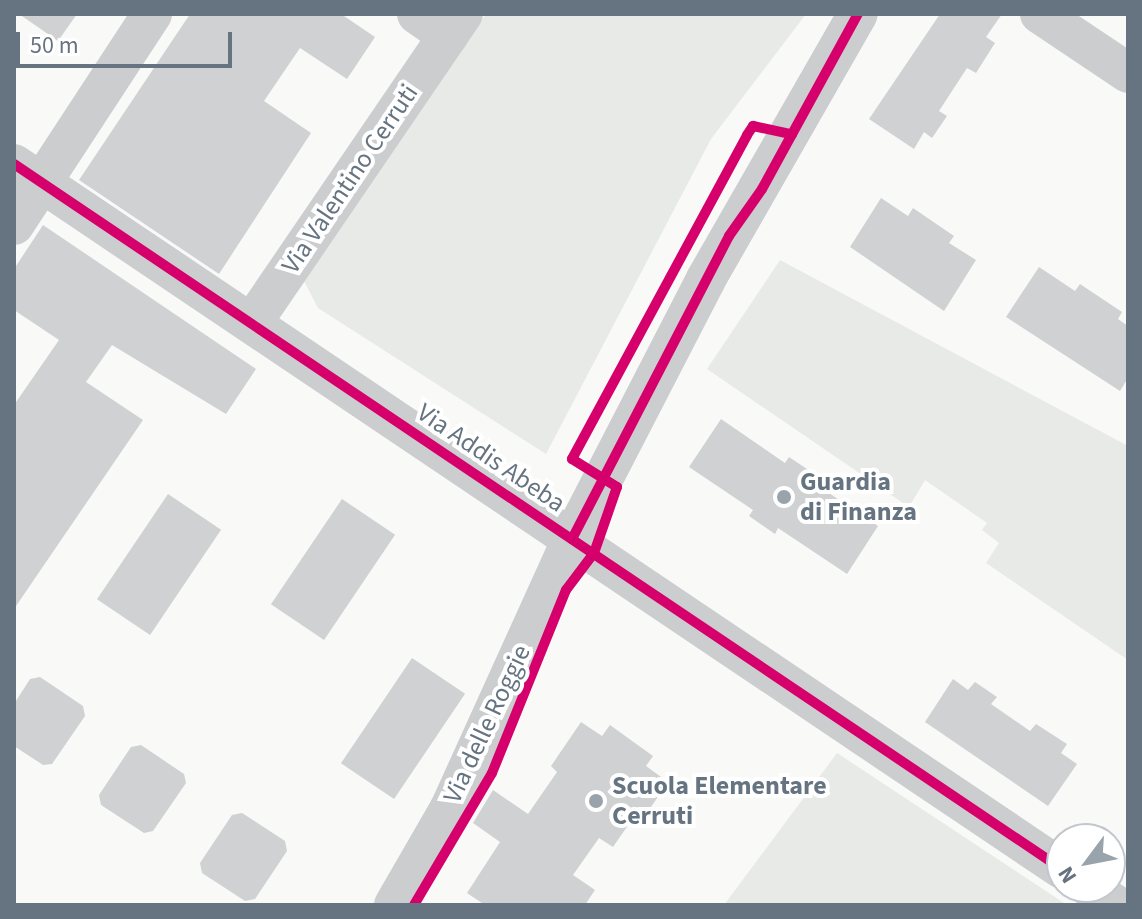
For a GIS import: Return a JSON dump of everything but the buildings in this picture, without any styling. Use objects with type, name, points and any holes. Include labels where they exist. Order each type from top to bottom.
[{"type":"street","points":[[14,225],[28,173],[152,14]]},
{"type":"street","name":"Via delle Roggie","points":[[394,905],[450,808],[572,539],[729,236],[762,189],[858,14]]},
{"type":"street","points":[[1040,14],[1128,73]]},
{"type":"street","name":"Via Valentino Cerruti","points":[[252,323],[443,21]]},
{"type":"street","name":"Via Addis Abeba","points":[[28,173],[1046,858]]},
{"type":"shaded area","points":[[486,14],[806,14],[711,139],[546,454],[318,308],[304,281]]},
{"type":"shaded area","points":[[780,260],[1128,446],[1128,660],[986,563],[999,543],[982,530],[987,523],[925,480],[909,507],[707,369]]},
{"type":"shaded area","points":[[837,753],[1046,891],[1046,903],[1067,905],[724,905]]},
{"type":"cycle path","points":[[572,539],[729,236],[762,189],[858,14]]},
{"type":"cycle path","points":[[414,905],[492,773],[566,590],[594,553],[617,487],[572,459],[753,126],[792,134]]},
{"type":"cycle path","points":[[14,164],[1046,858]]},
{"type":"place","name":"Guardia di Finanza","points":[[784,497]]},
{"type":"place","name":"Scuola Elementare Cerruti","points":[[596,801]]}]
